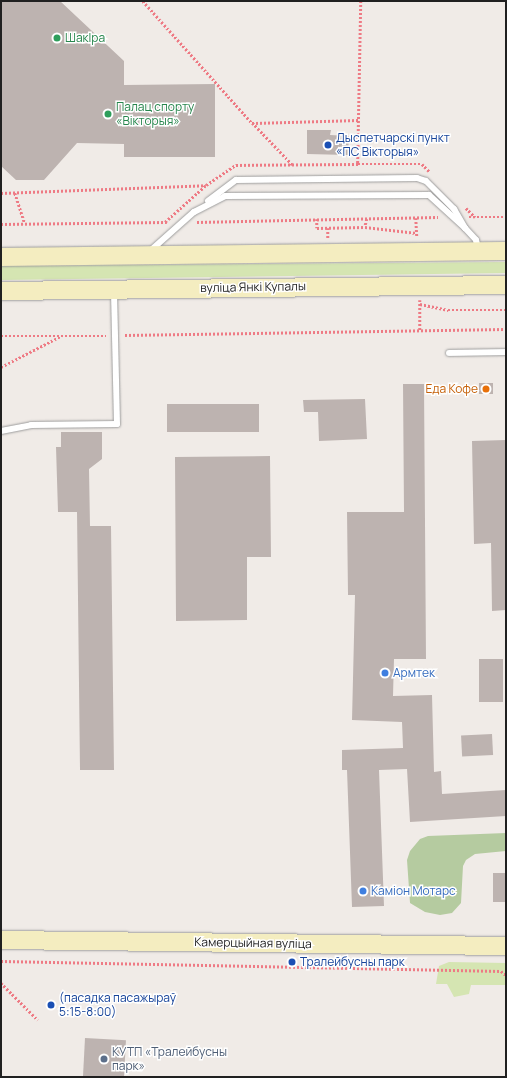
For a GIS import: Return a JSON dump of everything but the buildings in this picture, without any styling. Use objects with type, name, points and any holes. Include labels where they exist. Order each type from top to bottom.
[{"type":"main road","points":[[1,257],[506,251]]},
{"type":"main road","name":"вуліца Янкі Купалы","points":[[1,291],[506,285]]},
{"type":"main road","name":"Камерцыйная вуліца","points":[[1,940],[506,946]]},
{"type":"lane","points":[[141,255],[150,251],[194,212],[236,180],[417,178],[426,181],[454,208],[457,217]]},
{"type":"lane","points":[[194,212],[225,196],[429,195],[457,217],[476,240],[479,251]]},
{"type":"lane","points":[[1,430],[31,425],[116,424],[114,290]]},
{"type":"lane","points":[[449,353],[506,352]]},
{"type":"path","points":[[143,1],[252,123],[292,165]]},
{"type":"path","points":[[361,1],[358,164],[422,164],[433,175]]},
{"type":"path","points":[[252,123],[358,120]]},
{"type":"path","points":[[1,193],[206,185]]},
{"type":"path","points":[[15,192],[25,223]]},
{"type":"path","points":[[464,206],[475,217]]},
{"type":"path","points":[[1,224],[506,217]]},
{"type":"path","points":[[317,219],[317,228],[365,227],[417,233]]},
{"type":"path","points":[[365,227],[367,219]]},
{"type":"path","points":[[420,304],[448,310],[506,310]]},
{"type":"path","points":[[1,336],[115,336],[506,329]]},
{"type":"path","points":[[1,368],[62,336]]},
{"type":"path","points":[[1,961],[506,971]]},
{"type":"path","points":[[501,971],[506,975]]},
{"type":"path","points":[[1,983],[38,1020]]},
{"type":"green space","points":[[506,262],[506,273],[1,280],[1,266]]},
{"type":"green space","points":[[506,833],[506,851],[475,854],[466,860],[463,866],[461,903],[452,913],[440,915],[425,912],[410,903],[407,860],[410,851],[420,839],[428,836]]},
{"type":"green space","points":[[449,962],[506,963],[506,985],[471,985],[469,994],[454,997],[447,984],[436,984],[439,966]]},
{"type":"place","name":"ШакІра","points":[[57,38]]},
{"type":"place","name":"Палац спорту «Вікторыя»","points":[[108,114]]},
{"type":"place","name":"Дыспетчарскі пункт «ПС Вікторыя»","points":[[328,145]]},
{"type":"place","name":"Еда Кофе","points":[[486,389]]},
{"type":"place","name":"Армтек","points":[[385,673]]},
{"type":"place","name":"Каміон Мотарс","points":[[363,891]]},
{"type":"place","name":"Тралейбусны парк","points":[[292,962]]},
{"type":"place","name":"(пасадка пасажыраў 5:15-8:00)","points":[[51,1005]]},
{"type":"place","name":"КУТП «Тралейбусны парк»","points":[[104,1059]]}]
